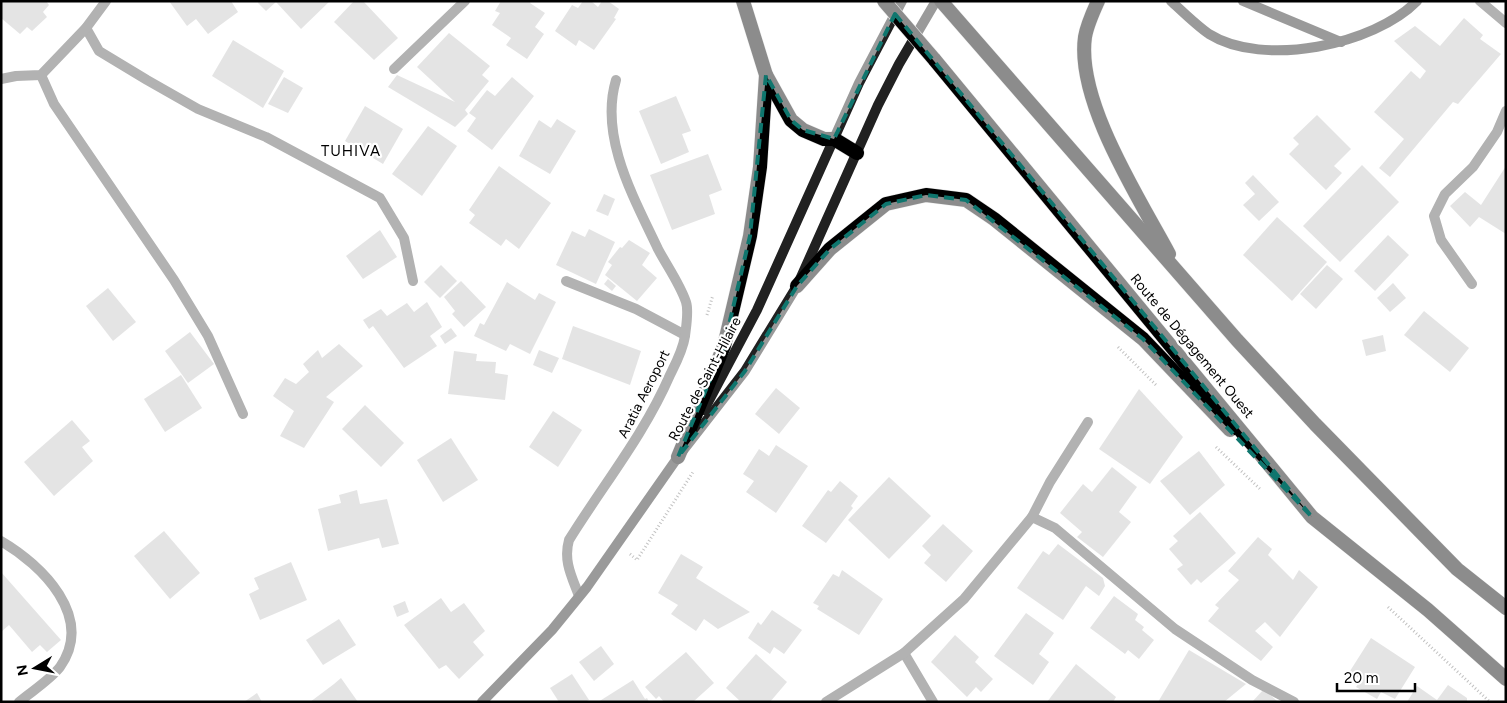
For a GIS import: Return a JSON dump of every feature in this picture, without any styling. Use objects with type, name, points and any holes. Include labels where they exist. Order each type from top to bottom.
[{"type":"highway","points":[[743,1],[766,75],[791,120],[803,130],[824,139],[834,140],[857,153]]},
{"type":"highway","name":"Route de Dégagement Ouest","points":[[884,1],[1312,517],[1428,610],[1506,679]]},
{"type":"highway","points":[[941,1],[1180,275],[1322,431],[1457,569],[1506,608]]},
{"type":"highway","points":[[1098,1],[1085,37],[1086,71],[1095,104],[1111,145],[1180,275]]},
{"type":"highway","points":[[678,457],[724,346],[750,236],[760,167],[766,75]]},
{"type":"highway","points":[[796,286],[830,249],[886,204],[926,195],[966,200],[994,219],[1143,339],[1312,517]]},
{"type":"main road","name":"Route de Saint-Hilaire","points":[[678,457],[757,310],[879,42],[902,1]]},
{"type":"main road","name":"Route de Saint-Hilaire","points":[[678,457],[745,370],[796,286],[899,64],[936,1]]},
{"type":"main road","points":[[1171,1],[1210,34],[1241,46],[1268,50],[1342,42],[1376,30],[1408,10],[1417,1]]},
{"type":"main road","points":[[1243,1],[1342,42]]},
{"type":"main road","points":[[487,700],[552,630],[580,596],[678,457]]},
{"type":"street","points":[[1,79],[41,75],[86,28],[106,1]]},
{"type":"street","points":[[394,68],[465,1]]},
{"type":"street","points":[[1480,1],[1506,23]]},
{"type":"street","points":[[86,28],[99,51],[147,80],[198,109],[266,137],[380,198],[404,238],[413,282]]},
{"type":"street","points":[[41,75],[54,104],[174,280],[208,336],[243,414]]},
{"type":"street","name":"Aratia Aeroport","points":[[580,596],[568,568],[565,552],[569,540],[632,447],[666,385],[683,346],[685,335],[687,304],[658,249],[621,167],[612,126],[611,99],[616,80]]},
{"type":"street","points":[[1472,284],[1441,240],[1434,216],[1444,194],[1473,166],[1492,138],[1506,111]]},
{"type":"street","points":[[566,281],[636,309],[685,335]]},
{"type":"street","points":[[826,702],[904,653],[964,599],[1032,517],[1050,482],[1088,422]]},
{"type":"street","points":[[1032,517],[1055,528],[1175,629],[1252,680],[1294,702]]},
{"type":"street","points":[[1,540],[42,572],[57,591],[69,611],[72,630],[69,650],[59,668],[19,702]]},
{"type":"street","points":[[904,653],[934,702]]},
{"type":"path","points":[[685,335],[707,317],[715,289]]},
{"type":"path","points":[[1112,342],[1160,389]]},
{"type":"path","points":[[1215,446],[1265,493]]},
{"type":"path","points":[[618,544],[637,560],[695,469]]},
{"type":"path","points":[[1382,600],[1490,702]]},
{"type":"highlighted area","points":[[895,14],[1312,517],[1143,339],[966,200],[926,195],[886,204],[830,249],[797,286],[745,371],[678,457],[724,346],[750,236],[766,75],[791,120],[803,130],[834,139]]},
{"type":"building","points":[[1,1],[46,1],[49,5],[43,12],[47,17],[32,31],[27,27],[20,34],[1,18]]},
{"type":"building","points":[[169,1],[231,1],[238,12],[208,34],[196,19],[187,26]]},
{"type":"building","points":[[259,1],[330,1],[301,29],[276,2],[266,11],[258,3]]},
{"type":"building","points":[[354,1],[363,1],[398,38],[374,60],[334,22]]},
{"type":"building","points":[[501,1],[531,1],[530,3],[545,13],[535,27],[544,34],[527,59],[506,45],[511,38],[492,25],[500,13],[495,11]]},
{"type":"building","points":[[583,1],[591,1],[598,7],[602,1],[608,1],[619,9],[614,18],[616,19],[594,50],[579,40],[576,46],[555,31],[572,5],[578,8]]},
{"type":"building","points":[[1464,18],[1483,35],[1480,39],[1501,54],[1458,104],[1453,102],[1390,177],[1379,168],[1404,139],[1374,112],[1411,71],[1420,79],[1426,71],[1394,41],[1415,26],[1440,46]]},
{"type":"building","points":[[449,33],[490,66],[482,75],[489,81],[465,110],[468,114],[455,127],[388,87],[397,75],[455,102],[417,67]]},
{"type":"building","points":[[233,40],[284,71],[263,108],[212,76]]},
{"type":"building","points":[[284,77],[303,88],[288,113],[268,104]]},
{"type":"building","points":[[512,77],[534,96],[492,150],[467,131],[476,118],[469,113],[487,90],[495,96]]},
{"type":"building","points":[[676,96],[691,131],[682,134],[689,152],[661,164],[639,111]]},
{"type":"building","points":[[365,106],[403,129],[383,164],[345,141]]},
{"type":"building","points":[[1317,115],[1351,149],[1334,166],[1342,173],[1326,190],[1289,154],[1299,144],[1293,138]]},
{"type":"building","points":[[557,119],[576,131],[550,174],[519,156],[539,120],[551,128]]},
{"type":"building","points":[[428,126],[457,146],[422,196],[392,174]]},
{"type":"building","points":[[708,154],[722,190],[709,195],[715,214],[672,230],[650,175]]},
{"type":"building","points":[[1362,165],[1399,202],[1340,262],[1303,226]]},
{"type":"building","points":[[499,166],[551,203],[519,249],[506,239],[501,246],[469,223],[475,215],[469,210]]},
{"type":"building","points":[[1506,166],[1506,234],[1479,217],[1470,227],[1450,206],[1465,192],[1481,205]]},
{"type":"building","points":[[1253,175],[1279,202],[1259,221],[1243,205],[1255,194],[1245,183]]},
{"type":"building","points":[[604,194],[615,199],[608,216],[596,211]]},
{"type":"building","points":[[1277,217],[1327,262],[1292,301],[1243,255]]},
{"type":"building","points":[[589,229],[615,242],[596,284],[556,265],[572,231],[585,237]]},
{"type":"building","points":[[380,230],[397,257],[363,279],[346,256]]},
{"type":"building","points":[[1388,235],[1409,255],[1375,291],[1354,271]]},
{"type":"building","points":[[629,240],[650,253],[642,265],[657,278],[637,301],[605,275],[612,265],[608,262],[620,247],[622,248]]},
{"type":"building","points":[[441,265],[457,281],[440,298],[424,282]]},
{"type":"building","points":[[1327,265],[1343,279],[1316,309],[1300,294]]},
{"type":"building","points":[[608,279],[616,286],[612,291],[604,284]]},
{"type":"building","points":[[461,281],[486,307],[464,327],[452,314],[455,311],[444,297]]},
{"type":"building","points":[[507,282],[535,300],[539,293],[556,302],[530,354],[510,344],[506,351],[474,336],[480,323],[484,325]]},
{"type":"building","points":[[1393,283],[1406,298],[1390,312],[1377,298]]},
{"type":"building","points":[[108,288],[136,322],[113,341],[86,306]]},
{"type":"building","points":[[427,302],[442,327],[430,336],[437,346],[404,368],[373,326],[369,329],[363,320],[381,309],[387,316],[407,303],[414,312]]},
{"type":"building","points":[[1424,311],[1469,348],[1450,372],[1404,335]]},
{"type":"building","points":[[573,326],[641,351],[630,385],[562,359]]},
{"type":"building","points":[[451,328],[457,336],[445,344],[440,336]]},
{"type":"building","points":[[190,332],[214,364],[188,383],[165,351]]},
{"type":"building","points":[[1383,335],[1386,351],[1366,356],[1362,340]]},
{"type":"building","points":[[339,344],[363,366],[326,397],[334,402],[304,448],[280,436],[294,411],[273,396],[285,378],[296,384],[309,372],[303,364],[318,350],[322,358]]},
{"type":"building","points":[[539,350],[559,358],[552,373],[533,365]]},
{"type":"building","points":[[454,351],[477,354],[476,361],[496,362],[495,373],[508,375],[505,400],[448,394]]},
{"type":"building","points":[[181,375],[202,408],[165,432],[144,399]]},
{"type":"building","points":[[776,388],[800,408],[779,434],[755,414]]},
{"type":"building","points":[[1139,389],[1183,437],[1150,484],[1099,449]]},
{"type":"building","points":[[365,405],[404,443],[381,467],[342,429]]},
{"type":"building","points":[[553,411],[582,430],[558,467],[529,447]]},
{"type":"building","points":[[72,420],[90,441],[82,447],[93,461],[54,496],[24,462]]},
{"type":"building","points":[[451,438],[478,480],[443,502],[417,460]]},
{"type":"building","points":[[776,445],[808,466],[776,513],[746,492],[754,481],[743,474],[759,449],[769,456]]},
{"type":"building","points":[[1199,451],[1225,485],[1190,515],[1160,481]]},
{"type":"building","points":[[1112,467],[1137,487],[1119,512],[1131,522],[1103,557],[1077,537],[1082,532],[1060,513],[1083,484],[1092,492]]},
{"type":"building","points":[[889,477],[931,516],[889,559],[848,520]]},
{"type":"building","points":[[840,481],[858,496],[851,506],[853,508],[826,543],[802,526],[828,490],[831,492]]},
{"type":"building","points":[[357,490],[360,504],[387,499],[399,544],[382,548],[379,538],[328,551],[318,509],[341,503],[339,495]]},
{"type":"building","points":[[1200,512],[1236,553],[1201,583],[1197,579],[1191,585],[1177,569],[1183,565],[1169,549],[1178,541],[1173,536]]},
{"type":"building","points":[[943,524],[973,551],[946,582],[924,563],[931,555],[922,546]]},
{"type":"building","points":[[164,531],[200,573],[170,599],[134,556]]},
{"type":"building","points":[[1258,537],[1272,549],[1268,555],[1293,580],[1299,570],[1318,587],[1280,637],[1265,622],[1255,631],[1273,647],[1261,661],[1208,621],[1219,608],[1215,605],[1239,580],[1228,571]]},
{"type":"building","points":[[1058,544],[1103,578],[1105,586],[1099,596],[1086,586],[1063,620],[1017,588],[1043,551],[1049,555]]},
{"type":"building","points":[[681,554],[703,567],[696,578],[750,612],[718,629],[704,619],[696,631],[671,614],[678,605],[658,593]]},
{"type":"building","points":[[291,562],[307,600],[260,620],[249,594],[259,589],[254,578]]},
{"type":"building","points":[[842,570],[883,599],[859,635],[817,609],[819,606],[813,603],[833,574],[839,577]]},
{"type":"building","points":[[1,572],[61,640],[47,652],[40,645],[32,652],[9,625],[1,632]]},
{"type":"building","points":[[1114,596],[1138,614],[1135,620],[1144,627],[1142,630],[1154,640],[1139,659],[1128,650],[1125,654],[1090,628]]},
{"type":"building","points":[[441,598],[451,612],[464,603],[485,631],[473,642],[484,655],[459,679],[446,665],[439,669],[404,625]]},
{"type":"building","points":[[405,601],[409,612],[397,617],[393,606]]},
{"type":"building","points":[[772,610],[802,630],[784,654],[774,647],[770,654],[748,638],[758,622],[761,625]]},
{"type":"building","points":[[1026,613],[1054,633],[1039,654],[1049,662],[1033,685],[994,656]]},
{"type":"building","points":[[339,619],[356,645],[323,665],[306,640]]},
{"type":"building","points":[[955,635],[979,657],[975,662],[993,679],[981,692],[976,687],[967,697],[931,662]]},
{"type":"building","points":[[1371,638],[1415,667],[1395,699],[1381,692],[1377,699],[1356,687],[1361,680],[1350,671]]},
{"type":"building","points":[[601,646],[614,664],[594,681],[579,662]]},
{"type":"building","points":[[1189,650],[1246,684],[1224,702],[1158,702]]},
{"type":"building","points":[[686,652],[714,683],[693,702],[664,702],[659,696],[656,699],[645,687]]},
{"type":"building","points":[[756,654],[787,682],[770,702],[741,702],[726,688]]},
{"type":"building","points":[[1076,664],[1116,697],[1113,702],[1047,702]]},
{"type":"building","points":[[572,674],[589,700],[585,702],[559,702],[550,688]]},
{"type":"building","points":[[341,678],[358,702],[310,702],[334,684]]},
{"type":"building","points":[[633,680],[649,702],[598,702]]},
{"type":"building","points":[[1448,685],[1467,698],[1467,702],[1407,702],[1417,686],[1437,700]]},
{"type":"building","points":[[1264,689],[1278,702],[1252,702]]},
{"type":"building","points":[[257,693],[262,702],[244,702]]},
{"type":"district","name":"TUHIVA","points":[[351,151]]}]
